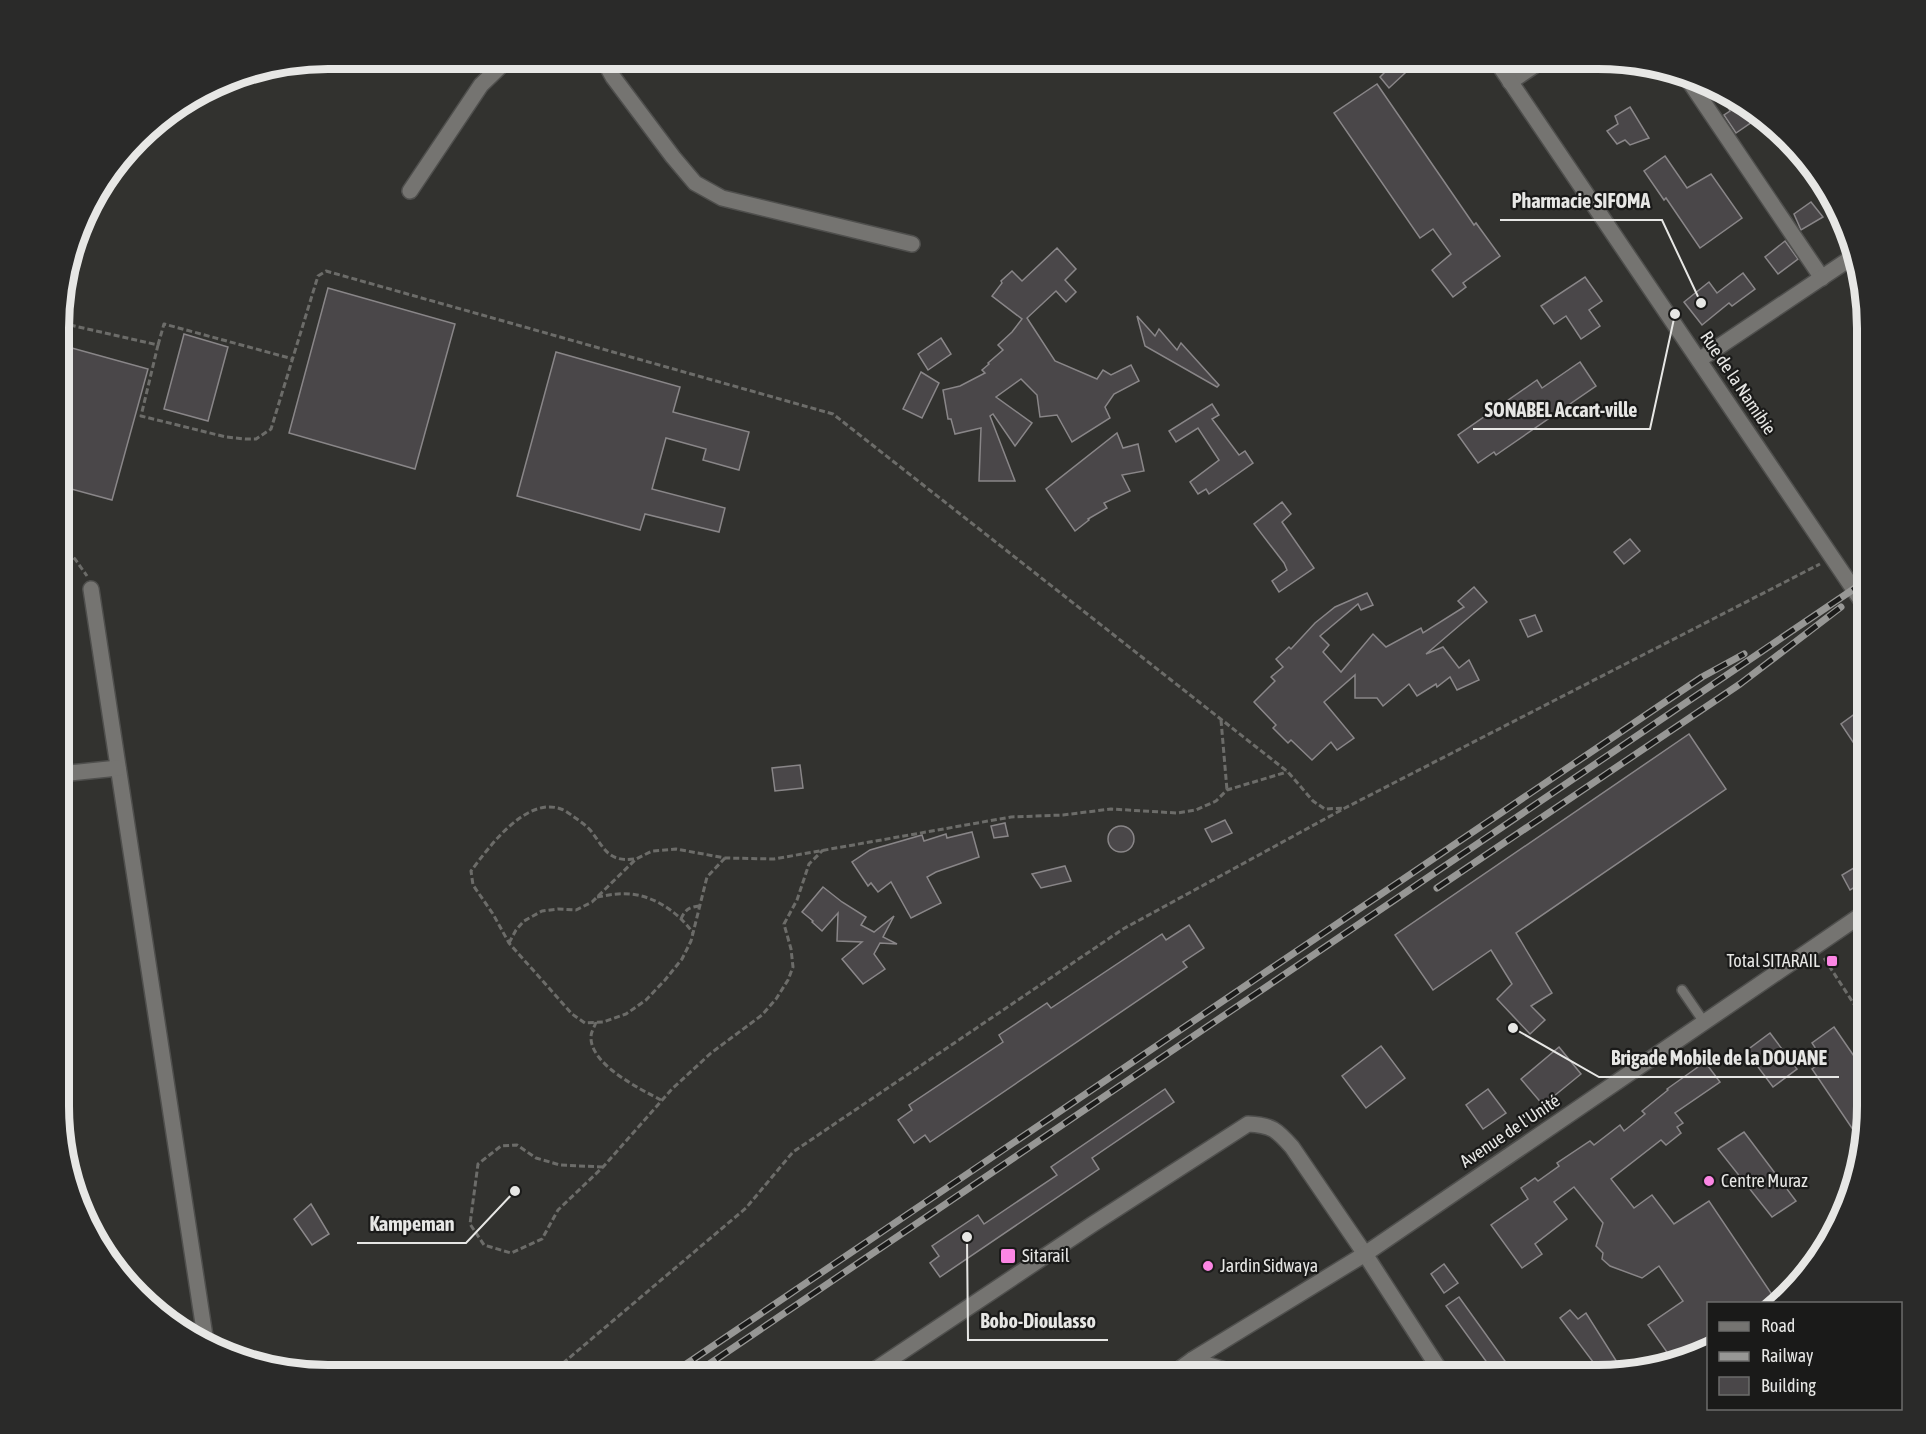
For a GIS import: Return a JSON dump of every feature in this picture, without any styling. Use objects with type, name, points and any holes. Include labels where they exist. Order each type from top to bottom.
[{"type":"street","points":[[410,191],[481,85],[498,69]]},
{"type":"street","points":[[609,69],[673,157],[695,183],[722,198],[912,244]]},
{"type":"street","name":"Rue de la Namibie","points":[[1502,69],[1857,594]]},
{"type":"street","points":[[1510,82],[1529,69]]},
{"type":"street","points":[[1694,88],[1822,278]]},
{"type":"street","points":[[1699,360],[1848,260]]},
{"type":"street","points":[[91,589],[204,1333]]},
{"type":"street","points":[[69,773],[118,768]]},
{"type":"street","name":"Avenue de l'Unité","points":[[1191,1365],[1365,1254],[1857,918]]},
{"type":"street","points":[[882,1365],[1248,1124],[1264,1125],[1280,1133],[1292,1147],[1365,1254],[1436,1365]]},
{"type":"lane","points":[[1682,990],[1704,1022]]},
{"type":"path","points":[[293,359],[164,324],[141,416],[235,438],[256,439],[271,429],[293,359],[318,276],[326,271],[833,414],[1288,772],[1312,801],[1325,809],[1345,808]]},
{"type":"path","points":[[69,325],[158,345]]},
{"type":"path","points":[[69,554],[86,572],[91,589]]},
{"type":"path","points":[[561,1365],[746,1208],[793,1152],[1123,929],[1345,808],[1832,557]]},
{"type":"path","points":[[1221,719],[1227,790]]},
{"type":"path","points":[[509,943],[524,921],[542,911],[576,910],[592,902],[636,859],[652,851],[676,849],[725,858],[774,859],[1011,817],[1063,815],[1112,809],[1177,813],[1196,810],[1216,801],[1227,790],[1288,772]]},
{"type":"path","points":[[636,859],[624,860],[609,855],[589,829],[562,809],[546,806],[524,815],[490,846],[471,871],[473,885],[509,943],[572,1014],[585,1023],[626,1014],[646,1000],[682,959],[693,933],[707,877],[725,858]]},
{"type":"path","points":[[603,1167],[560,1165],[536,1158],[517,1145],[501,1146],[478,1164],[470,1224],[484,1245],[511,1252],[542,1239],[558,1210],[603,1167],[661,1101],[696,1066],[762,1015],[788,981],[793,967],[784,924],[797,900],[809,864],[824,849]]},
{"type":"path","points":[[597,897],[629,894],[643,896],[681,919],[693,933]]},
{"type":"path","points":[[681,919],[690,907],[700,906]]},
{"type":"path","points":[[1816,946],[1857,1009]]},
{"type":"path","points":[[596,1022],[591,1036],[595,1051],[610,1069],[635,1087],[661,1101]]},
{"type":"building","points":[[1384,69],[1409,69],[1389,88],[1380,77],[1386,71]]},
{"type":"building","points":[[1377,84],[1474,225],[1476,223],[1500,256],[1463,283],[1466,287],[1453,297],[1432,270],[1451,254],[1433,229],[1420,238],[1334,113]]},
{"type":"building","points":[[1726,104],[1752,122],[1736,133],[1724,115],[1730,111]]},
{"type":"building","points":[[1630,107],[1649,138],[1630,145],[1625,140],[1617,144],[1607,131],[1618,124],[1615,116]]},
{"type":"building","points":[[1665,156],[1687,188],[1711,174],[1742,218],[1700,248],[1666,198],[1664,200],[1644,171]]},
{"type":"building","points":[[1811,202],[1823,217],[1801,230],[1794,214]]},
{"type":"building","points":[[1785,241],[1798,259],[1778,274],[1765,257]]},
{"type":"building","points":[[1057,248],[1076,269],[1065,280],[1076,292],[1066,302],[1056,291],[1027,318],[1055,361],[1097,379],[1103,370],[1111,375],[1131,365],[1139,381],[1114,394],[1105,407],[1110,418],[1072,442],[1057,415],[1040,417],[1037,395],[1021,379],[996,397],[1032,423],[1015,446],[993,414],[990,416],[1015,481],[979,481],[981,428],[955,434],[951,419],[948,419],[943,390],[960,386],[985,373],[982,370],[1003,350],[998,345],[1022,319],[992,296],[1002,283],[1001,281],[1012,271],[1022,281]]},
{"type":"building","points":[[1743,273],[1755,289],[1732,306],[1729,303],[1702,325],[1684,302],[1709,282],[1717,293]]},
{"type":"building","points":[[1585,277],[1602,301],[1589,310],[1600,326],[1581,339],[1566,316],[1554,324],[1541,306]]},
{"type":"building","points":[[328,288],[455,324],[415,469],[289,433]]},
{"type":"building","points":[[1137,316],[1155,336],[1159,329],[1177,350],[1181,343],[1219,385],[1217,387],[1145,346]]},
{"type":"building","points":[[184,334],[228,347],[208,421],[164,409]]},
{"type":"building","points":[[941,338],[951,354],[928,370],[918,354]]},
{"type":"building","points":[[69,347],[148,369],[112,500],[69,488]]},
{"type":"building","points":[[556,352],[680,387],[673,412],[749,432],[739,470],[703,460],[706,449],[666,438],[652,489],[725,508],[719,532],[645,514],[640,530],[517,496]]},
{"type":"building","points":[[1580,362],[1596,386],[1496,455],[1494,452],[1478,463],[1458,435],[1537,380],[1542,388]]},
{"type":"building","points":[[921,372],[939,383],[922,418],[903,409]]},
{"type":"building","points":[[1212,404],[1219,415],[1212,419],[1239,455],[1245,451],[1253,463],[1209,494],[1206,489],[1198,494],[1190,482],[1219,460],[1198,428],[1176,442],[1169,431]]},
{"type":"building","points":[[1117,433],[1123,448],[1138,444],[1144,471],[1122,475],[1130,491],[1104,503],[1107,508],[1088,519],[1075,531],[1046,489]]},
{"type":"building","points":[[1282,502],[1291,514],[1282,522],[1314,568],[1279,592],[1272,581],[1287,570],[1254,524]]},
{"type":"building","points":[[1630,539],[1640,551],[1624,564],[1614,552]]},
{"type":"building","points":[[1474,587],[1487,602],[1426,654],[1443,647],[1459,668],[1469,660],[1479,680],[1457,690],[1450,677],[1437,687],[1436,684],[1417,696],[1409,684],[1383,706],[1377,698],[1355,698],[1355,675],[1324,702],[1354,738],[1337,750],[1331,742],[1312,760],[1291,740],[1288,743],[1273,728],[1276,725],[1254,702],[1275,681],[1271,677],[1283,667],[1276,659],[1289,647],[1291,649],[1315,623],[1335,607],[1367,593],[1373,605],[1361,610],[1358,604],[1320,636],[1329,645],[1323,652],[1341,672],[1373,634],[1386,647],[1421,628],[1423,633],[1464,607],[1458,601]]},
{"type":"building","points":[[1535,615],[1542,631],[1528,637],[1520,620]]},
{"type":"building","points":[[1857,712],[1857,748],[1841,724]]},
{"type":"building","points":[[1689,734],[1726,789],[1516,933],[1552,993],[1531,1006],[1545,1020],[1530,1034],[1497,999],[1512,984],[1491,950],[1433,990],[1395,935]]},
{"type":"building","points":[[800,765],[803,788],[775,791],[772,768]]},
{"type":"building","points":[[1225,820],[1232,833],[1212,842],[1205,829]]},
{"type":"building","points":[[1005,823],[1008,836],[994,838],[991,826]]},
{"type":"building","points":[[1121,826],[1130,830],[1134,839],[1130,848],[1121,852],[1112,848],[1108,839],[1112,830]]},
{"type":"building","points":[[972,832],[979,857],[927,877],[941,903],[911,918],[891,882],[878,892],[871,883],[868,886],[852,862],[870,850],[922,835],[924,841],[946,834],[947,838]]},
{"type":"building","points":[[1065,866],[1071,881],[1041,888],[1032,874]]},
{"type":"building","points":[[1857,866],[1857,886],[1850,890],[1842,875]]},
{"type":"building","points":[[823,887],[866,917],[861,925],[874,932],[894,916],[883,937],[897,944],[880,943],[874,954],[885,969],[863,984],[842,959],[862,942],[837,941],[838,913],[822,931],[802,912]]},
{"type":"building","points":[[1189,925],[1204,948],[1183,962],[1187,967],[930,1142],[925,1135],[914,1143],[898,1120],[912,1110],[909,1105],[1003,1042],[999,1035],[1047,1003],[1051,1008],[1162,934],[1166,940]]},
{"type":"building","points":[[1834,1027],[1857,1060],[1855,1133],[1812,1069],[1824,1061],[1812,1043]]},
{"type":"building","points":[[1770,1033],[1797,1069],[1773,1087],[1746,1051]]},
{"type":"building","points":[[1381,1046],[1405,1078],[1366,1108],[1342,1076]]},
{"type":"building","points":[[1559,1047],[1581,1074],[1543,1105],[1521,1079]]},
{"type":"building","points":[[1705,1062],[1720,1082],[1675,1113],[1683,1123],[1677,1127],[1681,1133],[1666,1145],[1661,1140],[1611,1179],[1634,1208],[1652,1195],[1674,1224],[1709,1201],[1773,1296],[1766,1302],[1707,1302],[1707,1340],[1669,1355],[1648,1325],[1683,1301],[1659,1266],[1642,1278],[1610,1266],[1602,1259],[1603,1253],[1596,1246],[1603,1223],[1574,1187],[1554,1202],[1567,1219],[1535,1244],[1542,1254],[1522,1268],[1491,1225],[1528,1199],[1521,1188],[1535,1178],[1538,1181],[1559,1166],[1557,1163],[1590,1141],[1594,1145],[1620,1125],[1624,1131],[1645,1114],[1642,1111],[1667,1089]]},
{"type":"building","points":[[1165,1089],[1174,1102],[1092,1158],[1099,1169],[940,1277],[930,1263],[939,1256],[932,1246],[978,1215],[984,1224],[1057,1175],[1051,1167]]},
{"type":"building","points":[[1488,1089],[1506,1113],[1483,1129],[1466,1105]]},
{"type":"building","points":[[1744,1132],[1796,1201],[1772,1217],[1718,1149]]},
{"type":"building","points":[[311,1204],[329,1234],[312,1245],[294,1219]]},
{"type":"building","points":[[1444,1264],[1458,1283],[1444,1293],[1431,1274]]},
{"type":"building","points":[[1459,1297],[1508,1365],[1489,1365],[1446,1306]]},
{"type":"building","points":[[1570,1310],[1578,1319],[1586,1313],[1618,1364],[1595,1365],[1560,1318]]},
{"type":"railway","points":[[708,1365],[1857,587]]},
{"type":"railway","points":[[1437,888],[1740,684],[1841,607]]},
{"type":"railway","points":[[685,1365],[1702,677],[1744,654]]},
{"type":"place","name":"Pharmacie SIFOMA","points":[[1701,303]]},
{"type":"place","name":"SONABEL Accart-ville","points":[[1675,314]]},
{"type":"place","name":"Total SITARAIL","points":[[1832,961]]},
{"type":"place","name":"Brigade Mobile de la DOUANE","points":[[1513,1028]]},
{"type":"place","name":"Centre Muraz","points":[[1709,1181]]},
{"type":"place","name":"Kampeman","points":[[515,1191]]},
{"type":"place","name":"Bobo-Dioulasso","points":[[967,1237]]},
{"type":"place","name":"Sitarail","points":[[1008,1256]]},
{"type":"place","name":"Jardin Sidwaya","points":[[1208,1266]]}]
